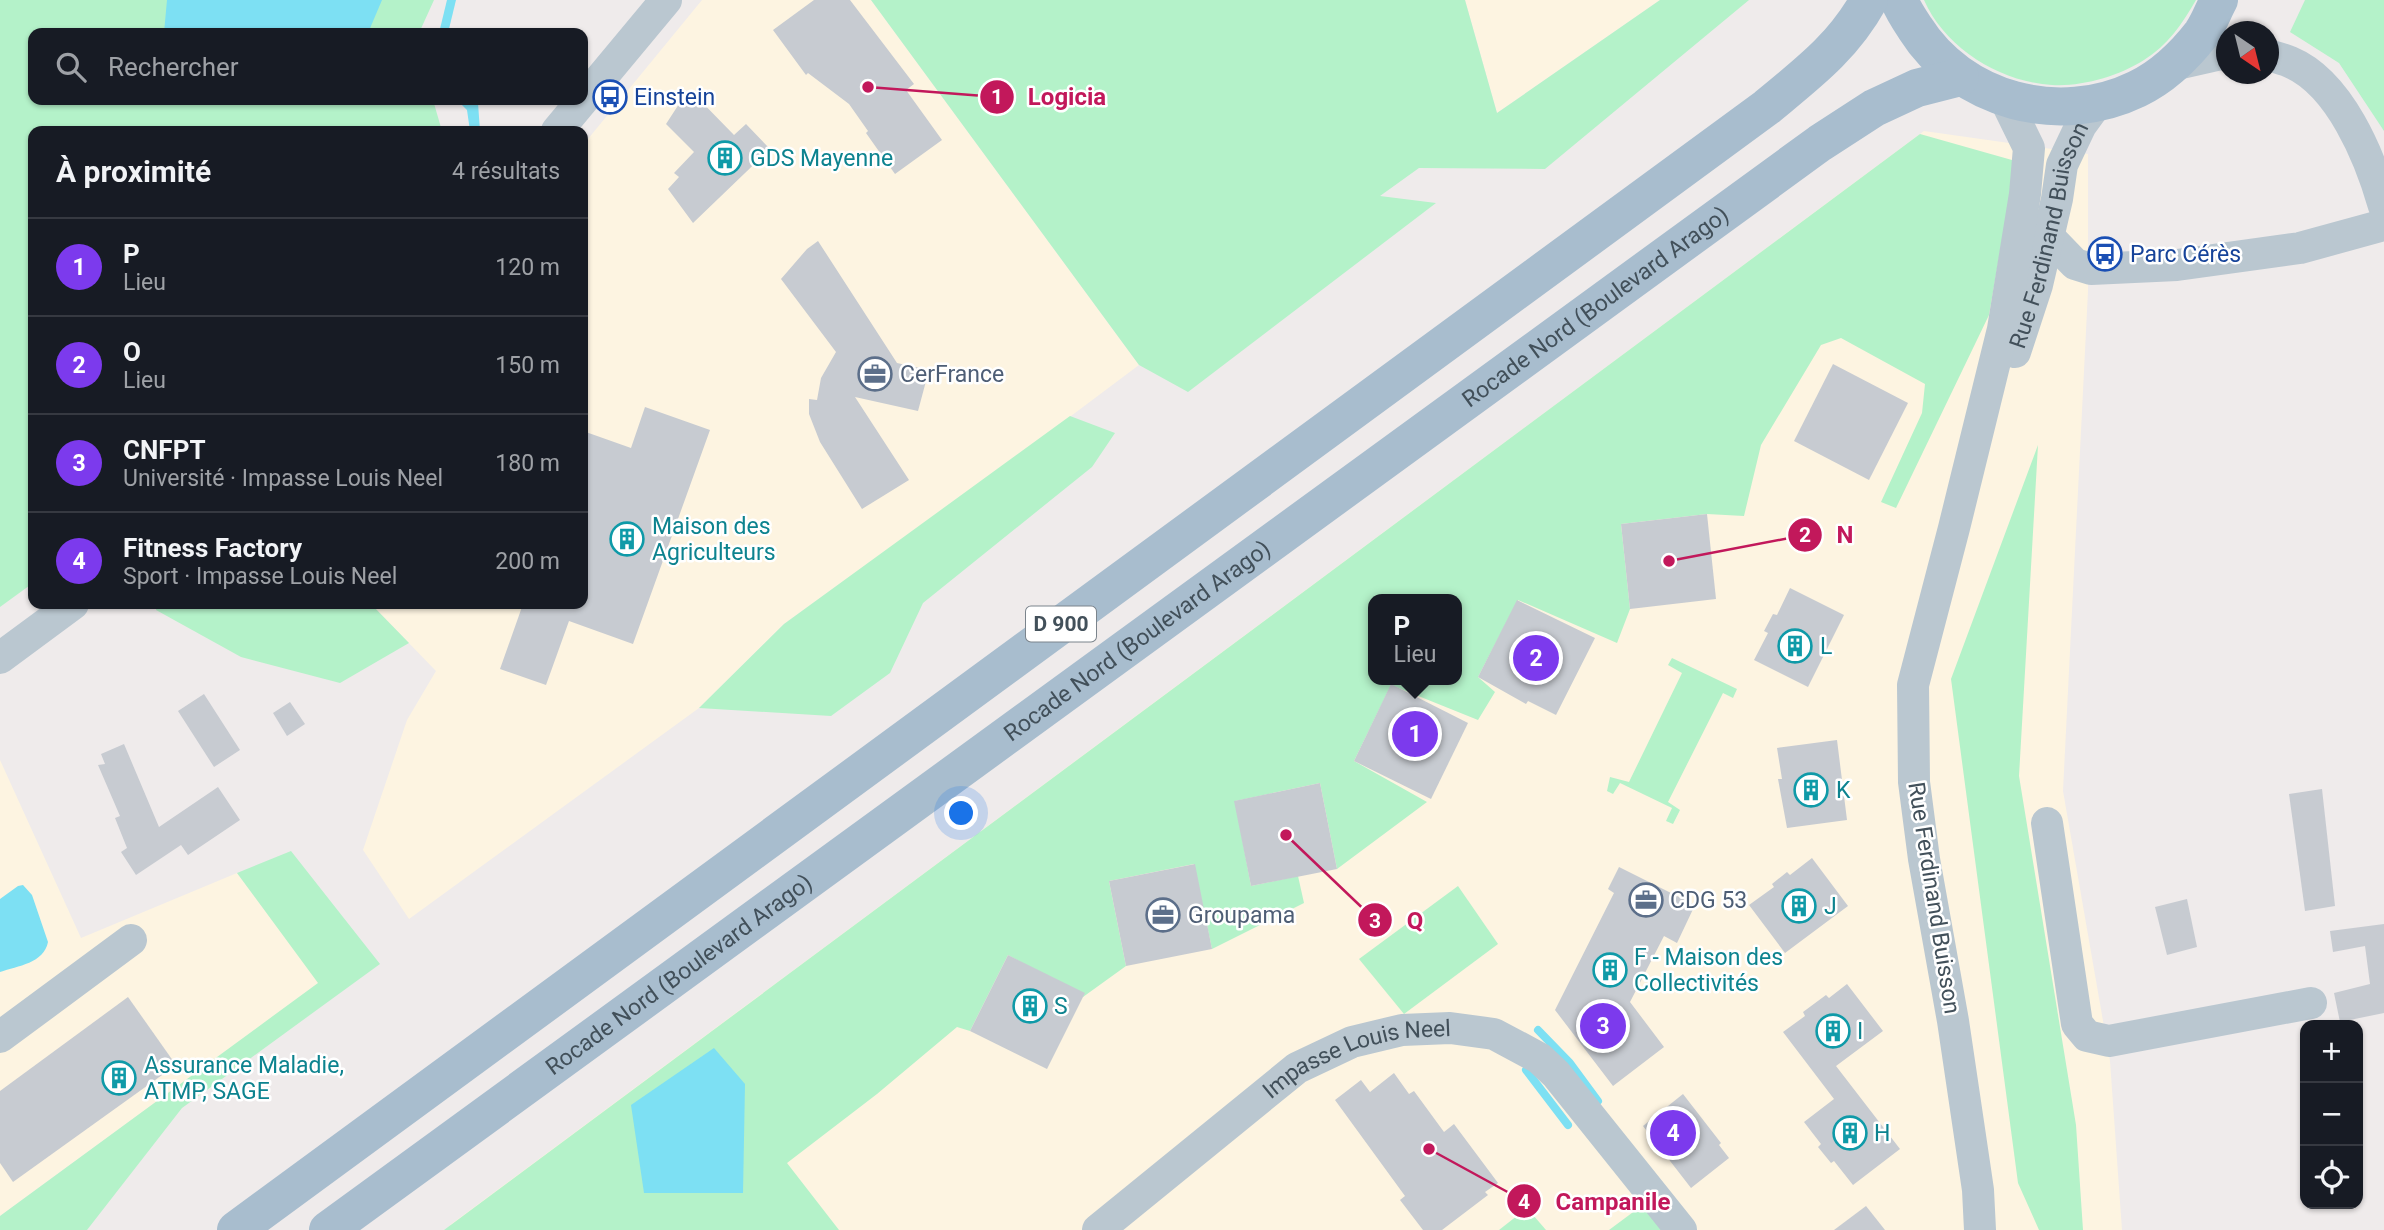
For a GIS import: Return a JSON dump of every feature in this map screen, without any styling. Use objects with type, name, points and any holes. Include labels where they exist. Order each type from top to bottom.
[{"type":"main road","name":"D 900","points":[[236,1230],[1767,107],[1831,53],[1858,20],[1869,0]]},
{"type":"main road","points":[[1899,0],[1927,47],[1960,77],[2005,99],[2051,108],[2097,103],[2137,89],[2173,65],[2202,33],[2219,0]]},
{"type":"main road","name":"Rocade Nord (Boulevard Arago)","points":[[328,1230],[1820,143],[1874,108],[1917,88],[1960,77]]},
{"type":"street","points":[[588,94],[666,0]]},
{"type":"street","points":[[2173,65],[2216,55]]},
{"type":"street","points":[[2279,58],[2292,62],[2315,78],[2333,99],[2360,141],[2374,170],[2384,206]]},
{"type":"street","name":"Rue Ferdinand Buisson","points":[[1980,1230],[1978,1190],[1914,782],[1913,685],[2003,330],[2025,194],[2029,148],[2005,99]]},
{"type":"street","name":"Rue Ferdinand Buisson","points":[[1954,528],[2037,285],[2062,165],[2081,125],[2097,103]]},
{"type":"street","points":[[561,126],[579,105]]},
{"type":"street","points":[[2048,236],[2075,264],[2091,268],[2177,265],[2300,248],[2384,226]]},
{"type":"street","points":[[0,658],[66,609]]},
{"type":"street","points":[[2047,823],[2077,1024],[2087,1036],[2109,1041],[2311,1003]]},
{"type":"street","points":[[0,1037],[131,940]]},
{"type":"street","name":"Impasse Louis Neel","points":[[1098,1230],[1297,1068],[1352,1042],[1402,1030],[1450,1028],[1494,1034],[1539,1058],[1556,1074],[1681,1230]]},
{"type":"shaded area","points":[[702,0],[871,0],[1139,365],[784,624],[699,708],[409,919],[363,850],[407,720],[436,671],[376,609],[588,609],[588,139]]},
{"type":"shaded area","points":[[1465,0],[1660,0],[1497,113]]},
{"type":"shaded area","name":"Parc Cérès","points":[[1924,131],[2088,154],[2088,291],[2063,791],[2110,1061],[2122,1230],[453,1230],[450,1225]]},
{"type":"shaded area","points":[[0,760],[81,938],[237,873],[319,983],[0,1216]]},
{"type":"green space","points":[[0,0],[434,0],[421,28],[28,28],[28,105],[434,105],[441,126],[28,126],[28,587],[0,607]]},
{"type":"green space","points":[[871,0],[1465,0],[1497,113],[1660,0],[1749,0],[1545,169],[1419,168],[1380,196],[1436,203],[1188,392],[1139,365]]},
{"type":"green space","points":[[1924,0],[2196,0],[2174,33],[2144,60],[2100,79],[2052,85],[2013,77],[1976,59],[1946,33]]},
{"type":"green space","points":[[2305,0],[2384,0],[2384,131],[2339,63],[2290,32]]},
{"type":"green space","points":[[1920,134],[2019,162],[2010,194],[1989,315],[1896,508],[1881,502],[1922,413],[1925,384],[1841,338],[1821,345],[1761,445],[1744,516],[1707,514],[1621,524],[1630,609],[1617,643],[1518,600],[1478,677],[1495,692],[1478,720],[1391,685],[1354,761],[1427,802],[1337,869],[1320,783],[1235,801],[1251,886],[1298,876],[1304,903],[1212,949],[1194,864],[1109,881],[1126,966],[1083,997],[1008,955],[970,1031],[957,1027],[877,1094],[787,1163],[839,1230],[444,1230]]},
{"type":"green space","points":[[1070,416],[1115,433],[1092,467],[923,603],[890,673],[831,716],[699,708],[784,624]]},
{"type":"green space","points":[[2038,445],[2019,776],[2076,1125],[2083,1230],[2039,1230],[2018,1183],[1951,679]]},
{"type":"green space","points":[[376,609],[409,643],[340,683],[241,657],[156,610]]},
{"type":"green space","points":[[1672,658],[1737,689],[1733,698],[1723,693],[1668,802],[1680,810],[1673,824],[1666,821],[1672,808],[1620,783],[1613,794],[1607,791],[1610,777],[1629,782],[1682,673],[1668,665]]},
{"type":"green space","points":[[291,851],[380,964],[182,1108],[87,1230],[0,1230],[0,1216],[318,983],[237,873]]},
{"type":"green space","points":[[1458,886],[1498,944],[1404,1014],[1359,959]]},
{"type":"green space","points":[[1644,1204],[1664,1230],[1609,1230]]},
{"type":"green space","points":[[1527,1208],[1546,1230],[1499,1230]]},
{"type":"water","points":[[167,0],[382,0],[370,28],[164,28]]},
{"type":"water","points":[[447,0],[456,0],[449,28],[440,28]]},
{"type":"water","points":[[462,105],[478,105],[480,126],[469,126],[467,110]]},
{"type":"water","points":[[23,885],[32,895],[48,942],[46,949],[36,959],[0,972],[0,899]]},
{"type":"water","points":[[714,1048],[745,1084],[743,1193],[644,1193],[631,1105]]},
{"type":"building","points":[[814,0],[850,0],[914,84],[906,90],[942,140],[895,174],[849,104],[808,73],[806,75],[773,30]]},
{"type":"building","name":"GDS Mayenne","points":[[691,91],[734,135],[746,124],[770,149],[693,223],[668,189],[679,177],[674,173],[694,152],[666,124]]},
{"type":"building","name":"CerFrance","points":[[818,241],[897,363],[929,370],[918,411],[855,397],[909,480],[862,509],[820,442],[809,414],[809,399],[817,400],[821,378],[836,352],[781,279],[807,249]]},
{"type":"building","points":[[1833,364],[1908,403],[1869,480],[1794,441]]},
{"type":"building","name":"Maison des Agriculteurs","points":[[645,407],[710,430],[633,644],[569,621],[546,685],[500,669],[521,609],[588,609],[588,433],[631,448]]},
{"type":"building","points":[[1707,514],[1716,599],[1630,609],[1621,524]]},
{"type":"building","name":"L","points":[[1790,588],[1844,615],[1808,687],[1754,660],[1768,633],[1764,631],[1773,614],[1777,615]]},
{"type":"building","points":[[1517,600],[1595,638],[1556,715],[1528,701],[1526,704],[1478,677]]},
{"type":"building","points":[[1391,685],[1468,723],[1431,799],[1354,761]]},
{"type":"building","points":[[204,694],[240,750],[214,767],[178,711]]},
{"type":"building","points":[[290,702],[305,724],[287,736],[273,713]]},
{"type":"building","name":"K","points":[[1837,740],[1847,820],[1787,828],[1778,779],[1782,779],[1777,748]]},
{"type":"building","points":[[124,744],[159,827],[218,787],[240,820],[188,855],[181,845],[136,875],[121,852],[127,848],[115,818],[120,816],[98,765],[105,764],[101,754]]},
{"type":"building","points":[[1320,783],[1337,869],[1251,886],[1234,801]]},
{"type":"building","points":[[2322,789],[2335,906],[2305,911],[2289,794]]},
{"type":"building","name":"J","points":[[1812,858],[1848,906],[1785,953],[1749,905],[1774,887],[1772,884],[1787,872],[1790,875]]},
{"type":"building","points":[[1195,864],[1212,949],[1126,966],[1109,881]]},
{"type":"building","name":"F - Maison des Collectivités","points":[[1619,867],[1695,905],[1677,943],[1664,936],[1630,1002],[1664,1047],[1613,1086],[1555,1010],[1614,893],[1608,889]]},
{"type":"building","points":[[2187,899],[2197,947],[2167,955],[2155,907]]},
{"type":"building","points":[[2384,924],[2384,1013],[2340,1020],[2334,993],[2370,984],[2365,946],[2333,952],[2330,931]]},
{"type":"building","name":"S","points":[[1008,955],[1085,993],[1047,1069],[970,1031]]},
{"type":"building","points":[[1847,984],[1883,1031],[1836,1066],[1900,1149],[1853,1185],[1834,1161],[1831,1163],[1818,1147],[1821,1144],[1804,1122],[1834,1099],[1783,1032],[1805,1016],[1803,1012],[1826,995],[1829,998]]},
{"type":"building","name":"Assurance Maladie, ATMP, SAGE","points":[[128,997],[176,1065],[13,1182],[0,1163],[0,1091]]},
{"type":"building","points":[[1394,1073],[1409,1094],[1414,1091],[1444,1132],[1454,1124],[1498,1183],[1485,1192],[1488,1195],[1442,1230],[1423,1230],[1400,1200],[1405,1196],[1335,1100],[1361,1080],[1370,1092]]},
{"type":"building","points":[[1683,1094],[1721,1143],[1719,1145],[1729,1158],[1691,1188],[1643,1126]]},
{"type":"building","points":[[1866,1206],[1885,1230],[1834,1230]]},
{"type":"waterway","points":[[1538,1030],[1570,1063],[1598,1101]]},
{"type":"waterway","points":[[1526,1070],[1568,1125]]},
{"type":"place","name":"Logicia","points":[[868,87]]},
{"type":"place","name":"Einstein","points":[[610,97]]},
{"type":"place","name":"GDS Mayenne","points":[[725,158]]},
{"type":"place","name":"Parc Cérès","points":[[2105,254]]},
{"type":"place","name":"CerFrance","points":[[875,374]]},
{"type":"place","name":"Maison des Agriculteurs","points":[[627,539]]},
{"type":"place","name":"N","points":[[1669,561]]},
{"type":"place","name":"L","points":[[1795,646]]},
{"type":"place","name":"O","points":[[1536,658]]},
{"type":"place","name":"P","points":[[1415,734]]},
{"type":"place","name":"K","points":[[1811,790]]},
{"type":"place","name":"Q","points":[[1286,835]]},
{"type":"place","name":"CDG 53","points":[[1646,900]]},
{"type":"place","name":"J","points":[[1799,906]]},
{"type":"place","name":"Groupama","points":[[1163,915]]},
{"type":"place","name":"F - Maison des Collectivités","points":[[1610,970]]},
{"type":"place","name":"S","points":[[1030,1006]]},
{"type":"place","name":"CNFPT","points":[[1603,1026]]},
{"type":"place","name":"I","points":[[1833,1031]]},
{"type":"place","name":"Assurance Maladie, ATMP, SAGE","points":[[119,1078]]},
{"type":"place","name":"Fitness Factory","points":[[1673,1133]]},
{"type":"place","name":"H","points":[[1850,1133]]},
{"type":"place","name":"Campanile","points":[[1429,1149]]}]
